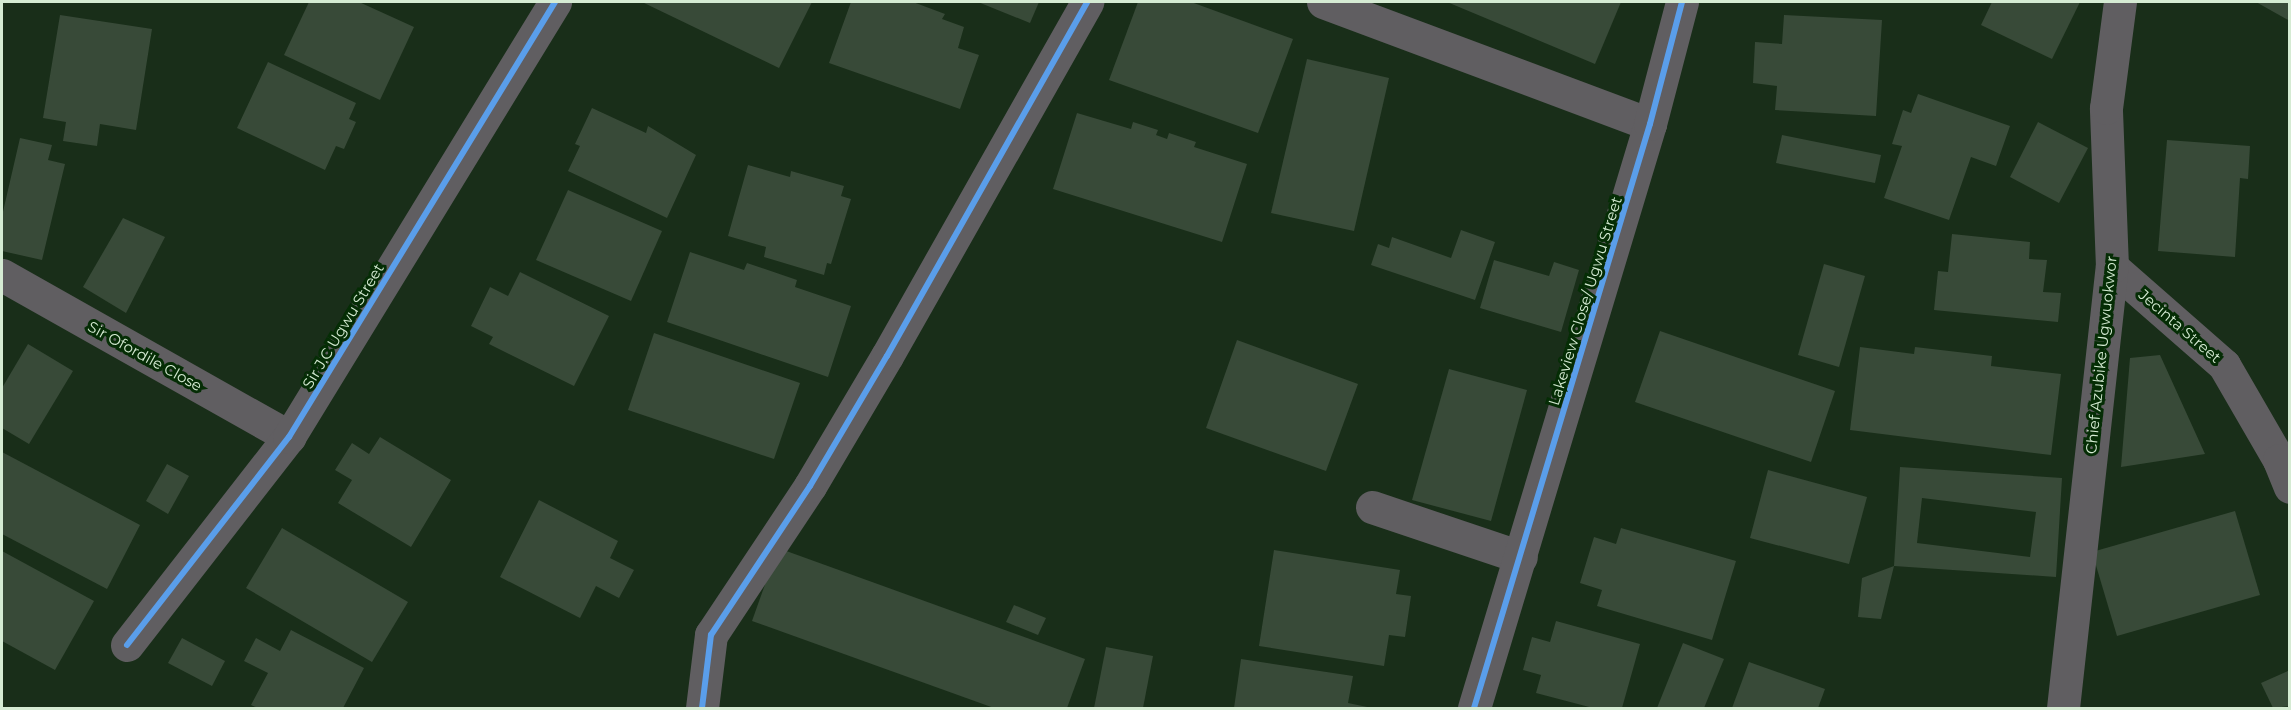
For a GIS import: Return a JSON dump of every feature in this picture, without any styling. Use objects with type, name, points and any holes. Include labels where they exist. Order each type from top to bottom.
[{"type":"street","name":"Sir J.C Ugwu Street","points":[[127,645],[289,437],[555,2]]},
{"type":"street","points":[[702,708],[711,634],[810,486],[887,356],[1087,2]]},
{"type":"street","points":[[1323,2],[1650,124]]},
{"type":"street","name":"Lakeview Close/ Ugwu Street","points":[[1474,708],[1650,124],[1682,2]]},
{"type":"street","name":"Chief Azubike Ugwuokwor","points":[[2063,708],[2112,267],[2106,108],[2120,2]]},
{"type":"street","name":"Jecinta Street","points":[[2112,267],[2224,365],[2279,460],[2289,487]]},
{"type":"street","name":"Sir Ofordile Close","points":[[2,275],[289,437]]},
{"type":"street","points":[[1372,507],[1521,557]]},
{"type":"building","points":[[309,2],[359,2],[414,27],[380,100],[284,55]]},
{"type":"building","points":[[642,2],[812,2],[779,68]]},
{"type":"building","points":[[851,2],[913,2],[945,14],[942,19],[964,27],[958,48],[979,55],[960,109],[829,63]]},
{"type":"building","points":[[978,2],[1039,2],[1030,23]]},
{"type":"building","points":[[1138,2],[1191,2],[1293,39],[1258,133],[1109,80]]},
{"type":"building","points":[[1447,2],[1621,2],[1595,64]]},
{"type":"building","points":[[1992,2],[2080,2],[2052,59],[1981,25]]},
{"type":"building","points":[[2256,2],[2290,2],[2290,21]]},
{"type":"building","points":[[60,15],[152,29],[136,130],[100,124],[97,146],[63,141],[66,122],[43,118]]},
{"type":"building","points":[[1784,15],[1882,20],[1876,116],[1775,110],[1777,86],[1753,83],[1755,42],[1782,44]]},
{"type":"building","points":[[1307,59],[1389,78],[1354,231],[1271,213]]},
{"type":"building","points":[[268,62],[356,103],[349,119],[356,122],[344,149],[336,146],[325,170],[237,128]]},
{"type":"building","points":[[1918,94],[2010,126],[1996,166],[1971,157],[1949,220],[1884,198],[1902,146],[1892,144],[1903,110],[1911,113]]},
{"type":"building","points":[[592,108],[646,133],[648,126],[696,155],[667,218],[568,171],[580,146],[575,144]]},
{"type":"building","points":[[1077,113],[1131,129],[1133,122],[1158,130],[1156,135],[1167,139],[1169,133],[1196,142],[1194,147],[1247,164],[1222,242],[1053,189]]},
{"type":"building","points":[[2038,122],[2088,148],[2059,203],[2010,177]]},
{"type":"building","points":[[1782,135],[1881,155],[1875,183],[1776,163]]},
{"type":"building","points":[[20,138],[52,145],[48,160],[65,164],[42,260],[2,251],[2,216]]},
{"type":"building","points":[[2167,140],[2250,146],[2248,179],[2240,178],[2235,257],[2158,251]]},
{"type":"building","points":[[748,165],[790,177],[791,171],[844,186],[841,196],[851,199],[831,264],[827,263],[824,275],[764,257],[766,247],[728,236]]},
{"type":"building","points":[[568,190],[662,231],[631,301],[536,260]]},
{"type":"building","points":[[123,218],[165,237],[126,313],[83,287]]},
{"type":"building","points":[[1461,230],[1495,242],[1475,300],[1371,265],[1378,244],[1389,248],[1392,237],[1451,258]]},
{"type":"building","points":[[1952,234],[2030,242],[2029,259],[2047,260],[2043,292],[2061,293],[2058,322],[1934,310],[1938,271],[1948,272]]},
{"type":"building","points":[[690,252],[744,270],[747,263],[797,280],[795,287],[851,306],[828,377],[667,322]]},
{"type":"building","points":[[1494,260],[1549,276],[1554,262],[1579,270],[1561,332],[1480,308]]},
{"type":"building","points":[[1824,264],[1865,276],[1839,367],[1798,355]]},
{"type":"building","points":[[520,272],[609,316],[574,386],[489,344],[493,337],[471,326],[490,287],[508,296]]},
{"type":"building","points":[[1660,331],[1835,391],[1811,462],[1635,402]]},
{"type":"building","points":[[654,333],[800,383],[774,459],[628,410]]},
{"type":"building","points":[[1237,340],[1358,384],[1326,471],[1206,428]]},
{"type":"building","points":[[28,344],[73,371],[29,444],[2,428],[2,388]]},
{"type":"building","points":[[1860,347],[1914,354],[1915,347],[1992,356],[1991,366],[2061,374],[2051,455],[1850,430]]},
{"type":"building","points":[[2160,355],[2205,454],[2121,467],[2130,358]]},
{"type":"building","points":[[1449,369],[1527,390],[1491,521],[1412,500]]},
{"type":"building","points":[[380,437],[451,480],[411,547],[338,503],[352,480],[335,470],[352,443],[369,454]]},
{"type":"building","points":[[2,452],[140,525],[107,589],[2,534]]},
{"type":"building","points":[[167,464],[189,476],[168,514],[146,501]]},
{"type":"building","points":[[1900,467],[2062,478],[2056,577],[1894,566]],"holes":[[[1922,498],[2036,512],[2030,557],[1917,543]]]},
{"type":"building","points":[[1768,470],[1867,497],[1849,564],[1750,538]]},
{"type":"building","points":[[539,500],[618,541],[610,558],[634,570],[619,598],[596,586],[580,618],[500,577]]},
{"type":"building","points":[[2235,511],[2260,595],[2117,636],[2092,552]]},
{"type":"building","points":[[282,528],[408,602],[372,662],[246,588]]},
{"type":"building","points":[[1621,528],[1736,561],[1712,640],[1597,606],[1602,590],[1580,583],[1594,537],[1616,544]]},
{"type":"building","points":[[778,548],[1085,659],[1067,708],[994,708],[752,621]]},
{"type":"building","points":[[1274,550],[1400,570],[1396,594],[1411,596],[1405,637],[1389,635],[1384,666],[1259,646]]},
{"type":"building","points":[[2,551],[94,601],[55,670],[2,641]]},
{"type":"building","points":[[1894,566],[1881,619],[1858,617],[1862,578]]},
{"type":"building","points":[[1014,605],[1046,618],[1038,635],[1006,622]]},
{"type":"building","points":[[1556,621],[1640,644],[1622,708],[1593,708],[1536,693],[1541,675],[1523,670],[1532,637],[1550,642]]},
{"type":"building","points":[[291,630],[364,668],[343,708],[258,708],[251,705],[268,673],[244,661],[256,638],[280,651]]},
{"type":"building","points":[[182,638],[225,661],[212,686],[168,663]]},
{"type":"building","points":[[1683,643],[1724,659],[1704,708],[1657,708]]},
{"type":"building","points":[[1106,647],[1153,656],[1143,708],[1094,708]]},
{"type":"building","points":[[1241,659],[1353,676],[1348,703],[1372,708],[1234,708]]},
{"type":"building","points":[[1749,662],[1825,689],[1818,708],[1732,708]]},
{"type":"building","points":[[2290,670],[2290,706],[2273,708],[2261,683]]},
{"type":"cycle path","points":[[127,645],[289,437],[555,2]]},
{"type":"cycle path","points":[[702,708],[711,635],[810,486],[887,356],[1087,2]]},
{"type":"cycle path","points":[[1474,708],[1650,124],[1682,2]]}]
